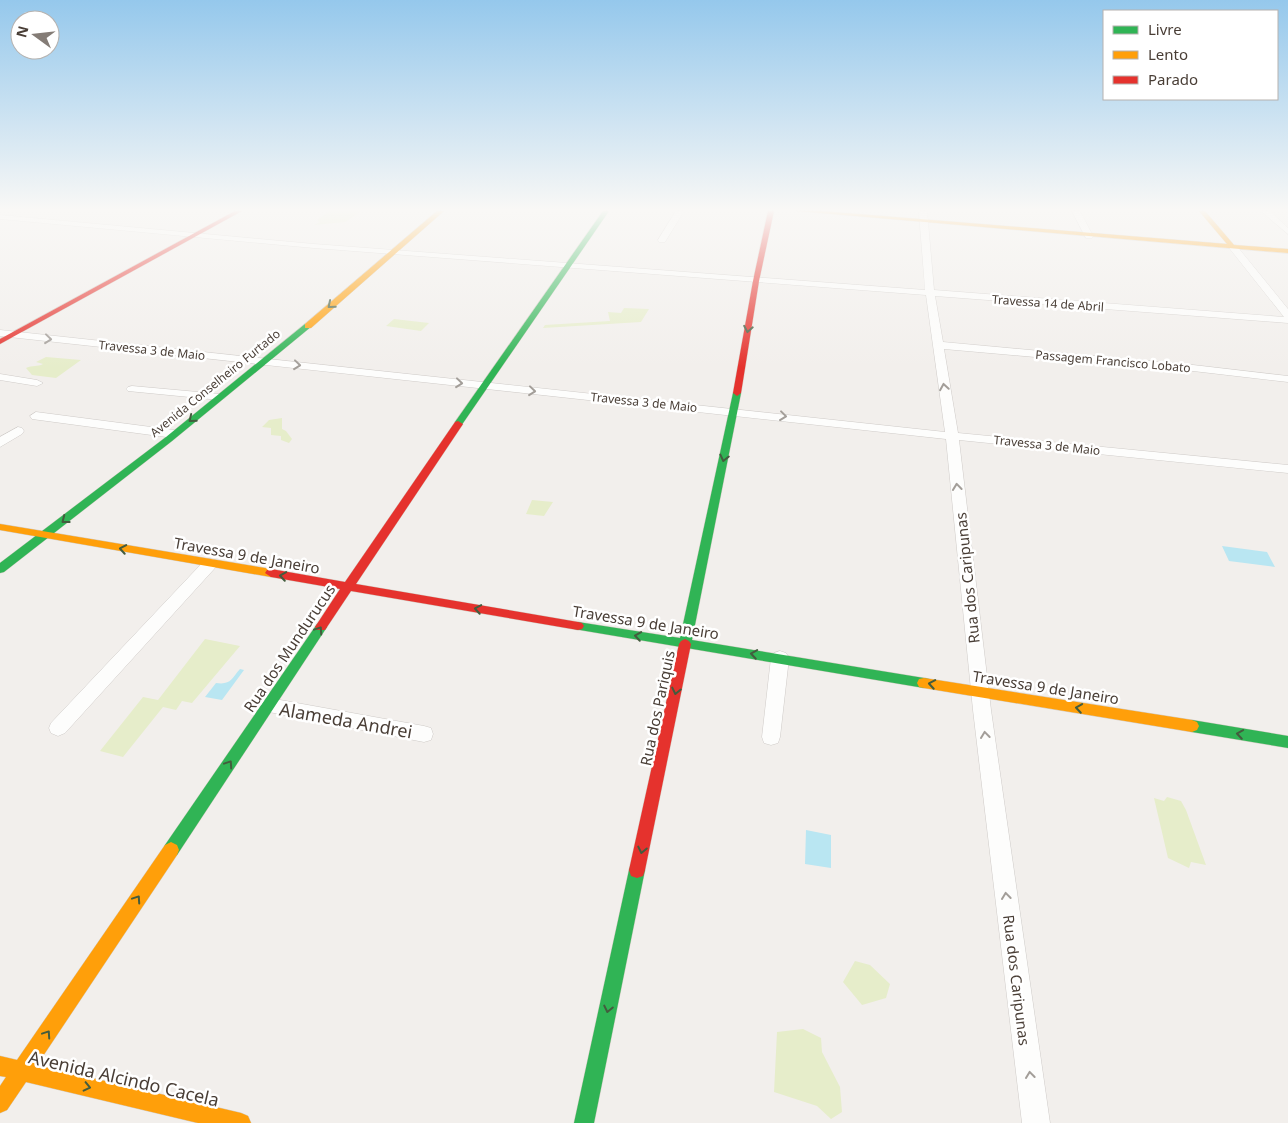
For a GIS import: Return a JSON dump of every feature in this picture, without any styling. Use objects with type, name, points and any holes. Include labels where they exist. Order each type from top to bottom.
[{"type":"main road","points":[[0,342],[142,263]]},
{"type":"main road","name":"Avenida Conselheiro Furtado","points":[[0,569],[174,434],[382,263]]},
{"type":"main road","name":"Rua dos Mundurucus","points":[[0,1103],[484,386],[570,263]]},
{"type":"main road","name":"Rua dos Pariquis","points":[[584,1123],[734,411],[760,263]]},
{"type":"main road","name":"Travessa 9 de Janeiro","points":[[0,527],[686,644],[1288,742]]},
{"type":"main road","name":"Avenida Alcindo Cacela","points":[[0,1066],[241,1123]]},
{"type":"street","name":"Travessa 14 de Abril","points":[[536,263],[1288,320]]},
{"type":"street","name":"Rua dos Caripunas","points":[[927,263],[930,294],[952,436],[980,692],[1036,1123]]},
{"type":"street","points":[[1246,263],[1288,315]]},
{"type":"street","name":"Travessa 3 de Maio","points":[[0,333],[952,436],[1288,470]]},
{"type":"street","name":"Passagem Francisco Lobato","points":[[938,345],[1193,368],[1288,379]]},
{"type":"street","points":[[0,377],[37,383]]},
{"type":"street","points":[[132,389],[220,397]]},
{"type":"street","points":[[36,416],[174,434]]},
{"type":"street","points":[[0,442],[18,431]]},
{"type":"street","points":[[58,728],[210,564]]},
{"type":"street","points":[[770,737],[780,658]]},
{"type":"street","name":"Alameda Andrei","points":[[269,705],[424,734]]},
{"type":"green space","points":[[624,308],[649,309],[641,322],[543,328],[545,325],[610,321],[608,312],[621,313]]},
{"type":"green space","points":[[394,319],[429,323],[421,331],[386,326]]},
{"type":"green space","points":[[46,357],[81,360],[56,378],[32,375],[26,368],[43,364],[36,362]]},
{"type":"green space","points":[[282,418],[282,429],[292,439],[289,443],[281,440],[281,436],[271,435],[271,428],[262,427],[269,420]]},
{"type":"green space","points":[[532,500],[553,502],[544,516],[526,514]]},
{"type":"green space","points":[[205,639],[240,646],[192,703],[182,701],[176,710],[163,707],[123,757],[100,751],[143,697],[158,700]]},
{"type":"green space","points":[[1167,797],[1181,801],[1206,865],[1191,862],[1189,868],[1168,858],[1154,798],[1164,801]]},
{"type":"green space","points":[[855,961],[870,965],[890,984],[886,998],[862,1005],[843,982]]},
{"type":"green space","points":[[803,1029],[821,1038],[822,1052],[840,1087],[842,1112],[831,1119],[817,1106],[774,1092],[777,1032]]},
{"type":"water","points":[[1222,546],[1267,552],[1275,567],[1229,561]]},
{"type":"water","points":[[240,669],[244,670],[222,700],[205,697],[216,683],[228,682]]},
{"type":"water","points":[[806,830],[831,835],[831,868],[805,864]]},
{"type":"traffic: fast","points":[[458,424],[570,263]]},
{"type":"traffic: fast","points":[[0,569],[169,439],[308,326]]},
{"type":"traffic: fast","points":[[685,644],[737,393]]},
{"type":"traffic: fast","points":[[578,626],[924,683]]},
{"type":"traffic: fast","points":[[171,850],[321,627]]},
{"type":"traffic: fast","points":[[1192,726],[1288,742]]},
{"type":"traffic: fast","points":[[584,1123],[637,870]]},
{"type":"traffic: slow","points":[[308,326],[380,263]]},
{"type":"traffic: slow","points":[[0,527],[271,573]]},
{"type":"traffic: slow","points":[[924,683],[1192,726]]},
{"type":"traffic: slow","points":[[0,1103],[171,850]]},
{"type":"traffic: slow","points":[[0,1066],[241,1123]]},
{"type":"traffic: jam","points":[[0,342],[143,263]]},
{"type":"traffic: jam","points":[[737,393],[760,263]]},
{"type":"traffic: jam","points":[[321,627],[458,424]]},
{"type":"traffic: jam","points":[[271,573],[578,626]]},
{"type":"traffic: jam","points":[[637,870],[685,644]]}]
